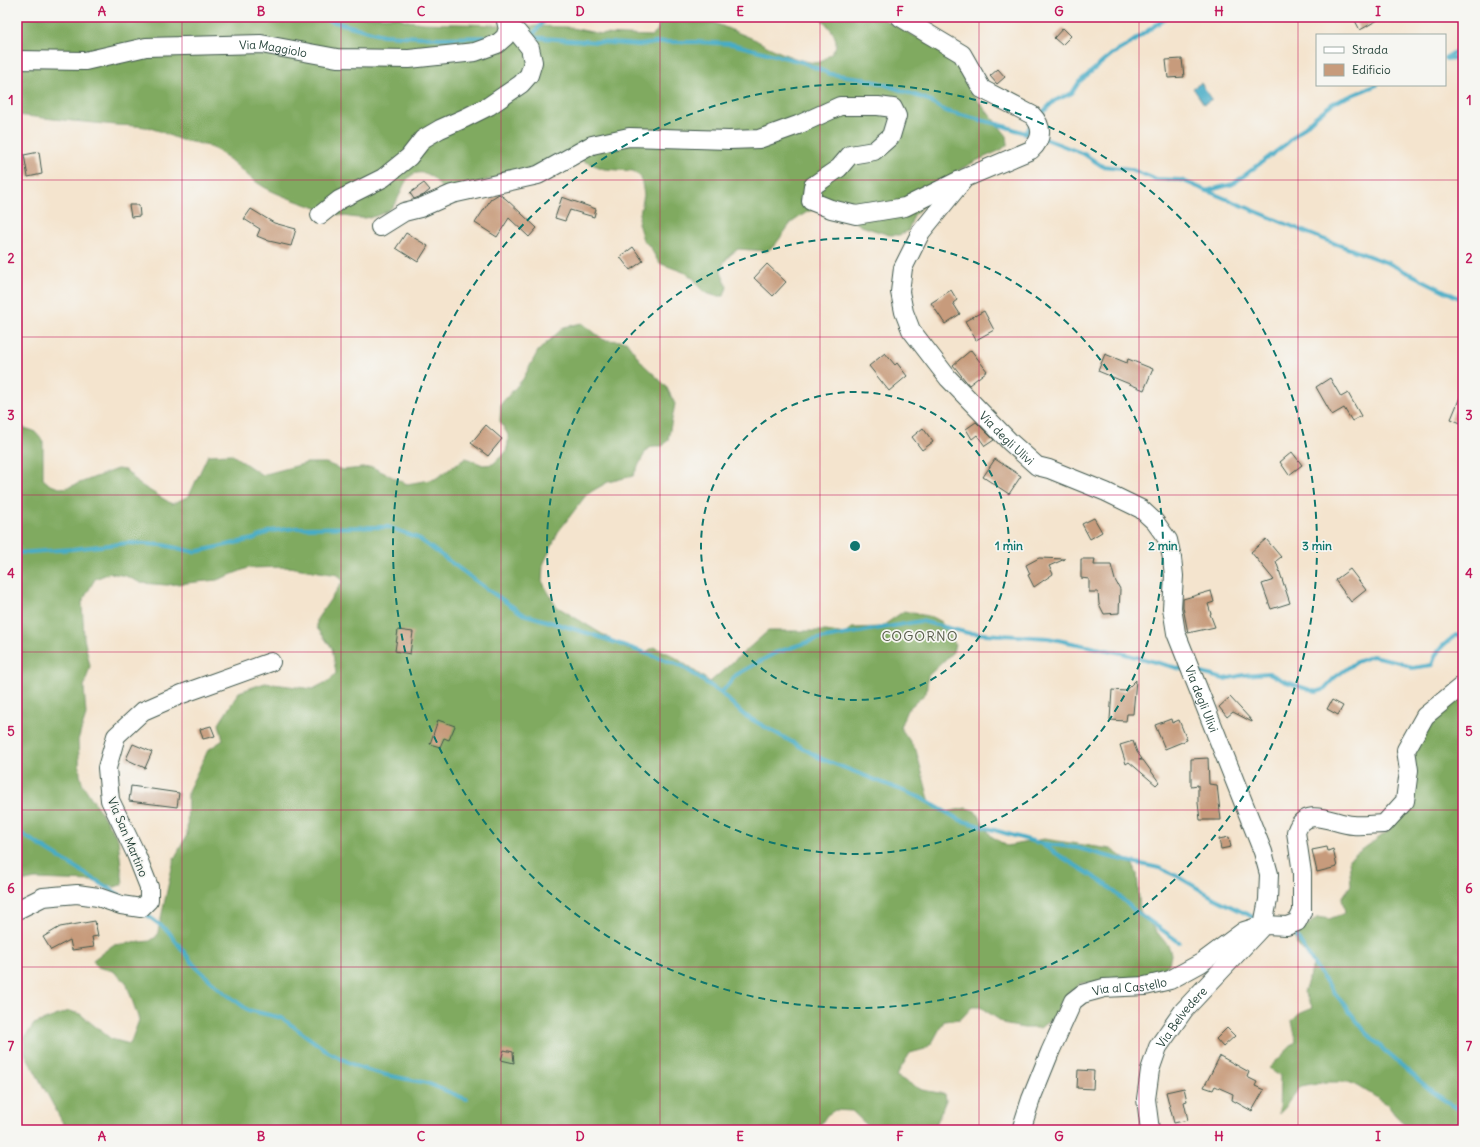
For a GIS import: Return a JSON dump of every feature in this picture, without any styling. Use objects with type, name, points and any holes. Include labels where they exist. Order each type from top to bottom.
[{"type":"street","name":"Via degli Ulivi","points":[[900,17],[962,54],[982,89],[1032,115],[1037,120],[1041,133],[1040,139],[1031,150],[965,178],[921,232],[903,268],[900,292],[904,312],[911,330],[948,378],[1010,442],[1037,466],[1092,487],[1141,509],[1154,522],[1168,540],[1174,576],[1172,608],[1176,632],[1263,852],[1269,874],[1268,900],[1263,926]]},
{"type":"street","points":[[320,215],[339,200],[383,178],[409,157],[423,139],[440,129],[489,106],[522,84],[529,75],[533,62],[530,48],[517,32],[506,23]]},
{"type":"street","name":"Via Maggiolo","points":[[17,60],[85,61],[146,47],[262,44],[337,58],[409,59],[475,52],[497,44],[505,37],[506,23]]},
{"type":"street","points":[[380,227],[404,212],[420,208],[452,194],[538,175],[592,145],[629,137],[729,140],[759,139],[798,125],[840,106],[878,106],[893,108],[897,116],[891,136],[874,151],[850,154],[839,168],[813,186],[811,201],[831,209],[856,215],[905,207],[965,178]]},
{"type":"street","name":"Via San Martino","points":[[17,910],[43,897],[77,894],[98,897],[121,905],[141,908],[149,900],[149,887],[136,854],[110,800],[107,768],[116,736],[143,710],[182,694],[271,662]]},
{"type":"street","name":"Via al Castello","points":[[1022,1130],[1031,1099],[1073,1001],[1082,994],[1104,988],[1145,986],[1170,980],[1201,963],[1244,931],[1263,926],[1287,926],[1297,922],[1302,912],[1302,873],[1296,832],[1301,822],[1306,819],[1317,817],[1352,825],[1384,824],[1404,801],[1409,770],[1406,750],[1425,716],[1463,685]]},
{"type":"street","name":"Via Belvedere","points":[[1150,1130],[1146,1099],[1150,1070],[1158,1047],[1184,1010],[1263,926]]},
{"type":"green space","points":[[17,17],[397,17],[407,21],[424,23],[567,27],[602,34],[651,36],[657,31],[662,17],[700,17],[756,40],[796,59],[820,62],[833,52],[836,42],[832,31],[819,17],[879,17],[943,51],[961,67],[970,91],[1007,136],[1008,144],[1001,150],[959,170],[914,215],[908,231],[899,235],[889,235],[861,226],[853,220],[816,209],[807,212],[791,223],[775,245],[767,251],[738,249],[730,255],[724,262],[721,272],[727,287],[724,296],[715,296],[706,293],[699,287],[694,279],[686,273],[659,263],[650,247],[643,240],[638,223],[644,195],[641,177],[633,171],[604,169],[586,162],[570,153],[539,167],[444,191],[430,175],[418,173],[408,178],[394,205],[390,209],[375,216],[360,218],[329,212],[295,201],[264,187],[218,151],[203,144],[177,139],[156,130],[139,126],[17,115]]},
{"type":"green space","points":[[582,323],[604,340],[626,341],[643,364],[666,386],[675,404],[668,440],[663,446],[654,446],[647,449],[633,476],[608,482],[587,494],[558,532],[543,565],[542,581],[556,606],[628,650],[646,652],[654,647],[672,655],[710,682],[768,631],[826,631],[845,634],[852,628],[881,627],[904,611],[932,617],[941,622],[955,644],[953,652],[928,676],[926,693],[907,710],[900,727],[916,750],[930,803],[947,812],[966,808],[975,811],[991,836],[1007,846],[1044,839],[1111,849],[1133,865],[1137,874],[1140,911],[1169,947],[1171,955],[1169,964],[1158,976],[1081,983],[1066,995],[1053,1018],[1040,1028],[1024,1028],[1007,1025],[980,1007],[972,1007],[961,1019],[944,1021],[932,1043],[925,1049],[910,1053],[896,1076],[922,1090],[945,1094],[946,1100],[934,1130],[896,1130],[893,1127],[869,1127],[852,1111],[835,1110],[827,1115],[817,1130],[68,1130],[26,1055],[24,1039],[34,1024],[69,1011],[80,1014],[111,1039],[130,1044],[139,1020],[126,982],[113,971],[97,967],[93,960],[113,945],[150,941],[157,936],[174,859],[187,835],[188,791],[208,750],[223,740],[219,724],[239,692],[265,683],[313,689],[330,680],[336,673],[332,648],[317,628],[317,619],[343,581],[338,575],[289,567],[248,568],[217,580],[167,585],[141,583],[126,576],[110,573],[95,579],[82,602],[84,638],[90,666],[84,687],[86,715],[78,740],[80,775],[83,785],[118,839],[123,884],[115,887],[92,881],[35,879],[17,883],[17,423],[21,427],[34,431],[43,441],[43,479],[50,485],[60,488],[69,487],[117,469],[126,470],[139,484],[172,504],[189,496],[208,455],[231,454],[262,475],[307,463],[326,463],[343,470],[372,467],[407,484],[435,479],[466,458],[483,465],[493,464],[506,452],[508,444],[508,435],[500,421],[501,404],[523,379],[538,351],[564,327]]},
{"type":"green space","points":[[1463,693],[1463,1130],[1411,1130],[1395,1115],[1387,1104],[1358,1086],[1347,1082],[1322,1082],[1301,1086],[1279,1114],[1280,1075],[1269,1068],[1296,1041],[1292,1021],[1299,1014],[1313,1008],[1304,992],[1314,962],[1297,945],[1295,935],[1318,917],[1329,919],[1345,913],[1342,898],[1351,885],[1349,859],[1390,830],[1413,749],[1422,728]]},
{"type":"water","points":[[1201,83],[1212,99],[1204,104],[1193,88]]},
{"type":"building","points":[[1353,17],[1383,17],[1360,30]]},
{"type":"building","points":[[1063,28],[1071,36],[1062,45],[1054,38]]},
{"type":"building","points":[[1182,59],[1184,77],[1168,78],[1166,60]]},
{"type":"building","points":[[998,69],[1005,77],[997,84],[990,76]]},
{"type":"building","points":[[39,152],[42,174],[28,177],[24,155]]},
{"type":"building","points":[[424,183],[430,190],[424,195],[414,199],[410,193]]},
{"type":"building","points":[[499,194],[537,228],[529,237],[509,218],[497,237],[475,223],[491,199]]},
{"type":"building","points":[[562,197],[596,209],[594,217],[570,210],[565,221],[555,218]]},
{"type":"building","points":[[129,205],[139,205],[140,216],[131,217]]},
{"type":"building","points":[[251,209],[274,223],[296,229],[291,246],[269,241],[257,236],[260,229],[244,219]]},
{"type":"building","points":[[406,233],[428,246],[418,262],[396,248]]},
{"type":"building","points":[[633,247],[643,261],[630,270],[620,257]]},
{"type":"building","points":[[767,264],[786,282],[773,296],[754,278]]},
{"type":"building","points":[[951,290],[957,300],[953,303],[960,314],[945,324],[931,303]]},
{"type":"building","points":[[984,311],[994,330],[976,340],[965,321]]},
{"type":"building","points":[[971,350],[987,371],[969,385],[953,365]]},
{"type":"building","points":[[885,353],[895,365],[897,363],[907,376],[889,391],[869,366]]},
{"type":"building","points":[[1105,354],[1127,363],[1128,359],[1153,369],[1144,390],[1098,371]]},
{"type":"building","points":[[1330,378],[1341,397],[1348,393],[1361,416],[1352,421],[1344,408],[1332,415],[1316,387]]},
{"type":"building","points":[[1463,390],[1463,424],[1451,419]]},
{"type":"building","points":[[976,422],[994,440],[985,446],[977,435],[972,439],[966,429]]},
{"type":"building","points":[[486,425],[502,439],[488,456],[471,443]]},
{"type":"building","points":[[923,428],[933,442],[922,450],[912,437]]},
{"type":"building","points":[[1292,452],[1302,465],[1289,475],[1280,462]]},
{"type":"building","points":[[995,459],[1021,476],[1009,494],[983,477]]},
{"type":"building","points":[[1094,518],[1102,532],[1090,539],[1082,524]]},
{"type":"building","points":[[1266,539],[1281,557],[1276,561],[1290,603],[1271,609],[1262,584],[1274,580],[1251,552]]},
{"type":"building","points":[[1039,558],[1065,559],[1049,566],[1053,574],[1034,587],[1028,575],[1030,574],[1026,565]]},
{"type":"building","points":[[1081,559],[1095,559],[1094,565],[1111,565],[1115,580],[1120,589],[1119,613],[1104,614],[1099,604],[1098,592],[1089,592],[1089,579],[1081,578]]},
{"type":"building","points":[[1350,569],[1366,590],[1351,602],[1335,580]]},
{"type":"building","points":[[1211,591],[1214,602],[1208,604],[1215,627],[1188,633],[1183,599]]},
{"type":"building","points":[[398,630],[413,632],[410,654],[395,651]]},
{"type":"building","points":[[1136,680],[1133,714],[1127,714],[1126,721],[1110,720],[1112,690],[1125,691]]},
{"type":"building","points":[[1230,697],[1252,722],[1233,712],[1227,717],[1219,707]]},
{"type":"building","points":[[1332,700],[1343,706],[1338,715],[1327,709]]},
{"type":"building","points":[[1171,719],[1172,723],[1179,720],[1187,740],[1165,749],[1155,725]]},
{"type":"building","points":[[438,720],[455,726],[449,740],[444,738],[440,747],[430,744]]},
{"type":"building","points":[[211,726],[215,736],[203,739],[200,729]]},
{"type":"building","points":[[1133,741],[1137,752],[1142,759],[1139,760],[1143,760],[1159,782],[1156,785],[1129,762],[1126,764],[1120,745]]},
{"type":"building","points":[[133,744],[152,752],[145,768],[126,759]]},
{"type":"building","points":[[1208,758],[1209,784],[1217,785],[1221,820],[1200,820],[1198,785],[1191,786],[1191,759]]},
{"type":"building","points":[[131,786],[179,793],[177,807],[129,801]]},
{"type":"building","points":[[1229,837],[1231,847],[1221,849],[1219,839]]},
{"type":"building","points":[[1327,847],[1328,851],[1333,849],[1337,867],[1317,872],[1312,850]]},
{"type":"building","points":[[95,921],[98,936],[92,937],[94,947],[72,950],[70,940],[51,950],[43,937],[60,927]]},
{"type":"building","points":[[1227,1028],[1235,1036],[1223,1047],[1216,1039]]},
{"type":"building","points":[[504,1050],[513,1052],[514,1063],[501,1060]]},
{"type":"building","points":[[1220,1056],[1249,1072],[1247,1077],[1257,1082],[1255,1086],[1264,1090],[1252,1111],[1232,1100],[1233,1094],[1215,1086],[1213,1090],[1204,1087]]},
{"type":"building","points":[[1078,1070],[1094,1071],[1093,1089],[1077,1088]]},
{"type":"building","points":[[1184,1088],[1187,1101],[1184,1102],[1188,1120],[1174,1123],[1166,1092]]},
{"type":"waterway","points":[[316,17],[383,35],[440,38],[494,37]]},
{"type":"waterway","points":[[531,37],[547,17]]},
{"type":"waterway","points":[[1039,116],[1054,101],[1072,93],[1079,82],[1112,54],[1125,47],[1167,17]]},
{"type":"waterway","points":[[529,37],[639,45],[665,42],[732,44],[802,62],[830,74],[861,78],[880,83],[926,99],[945,111],[1001,125],[1034,136]]},
{"type":"waterway","points":[[1446,57],[1463,47]]},
{"type":"waterway","points":[[1446,59],[1463,59]]},
{"type":"waterway","points":[[1206,191],[1233,184],[1286,144],[1315,117],[1333,103],[1375,86]]},
{"type":"waterway","points":[[1025,134],[1033,122]]},
{"type":"waterway","points":[[1043,138],[1084,154],[1102,166],[1130,169],[1155,179],[1181,180],[1320,238],[1388,263],[1463,300]]},
{"type":"waterway","points":[[17,553],[128,543],[163,545],[195,552],[253,539],[271,531],[296,528],[389,527],[418,538],[523,614],[594,635],[682,666],[721,693],[744,715],[822,759],[919,797],[960,820],[1039,843],[1078,848],[1159,868],[1179,877],[1214,898],[1259,920]]},
{"type":"waterway","points":[[721,693],[736,675],[775,653],[814,640],[921,621],[968,633],[1048,638],[1121,653],[1185,670]]},
{"type":"waterway","points":[[1198,672],[1224,679],[1244,675],[1269,673],[1284,681],[1316,692],[1323,690],[1334,678],[1356,662],[1372,656],[1400,662],[1412,668],[1432,665],[1438,651],[1447,642],[1456,635],[1463,638]]},
{"type":"waterway","points":[[17,831],[121,896]]},
{"type":"waterway","points":[[1041,844],[1107,885],[1134,910],[1179,942]]},
{"type":"waterway","points":[[143,912],[168,931],[194,965],[221,990],[248,1010],[282,1018],[328,1052],[360,1068],[427,1083],[466,1099]]},
{"type":"waterway","points":[[1290,930],[1293,931],[1320,974],[1364,1030],[1385,1051],[1435,1094],[1463,1112]]},
{"type":"district","name":"COGORNO","points":[[920,636]]}]
